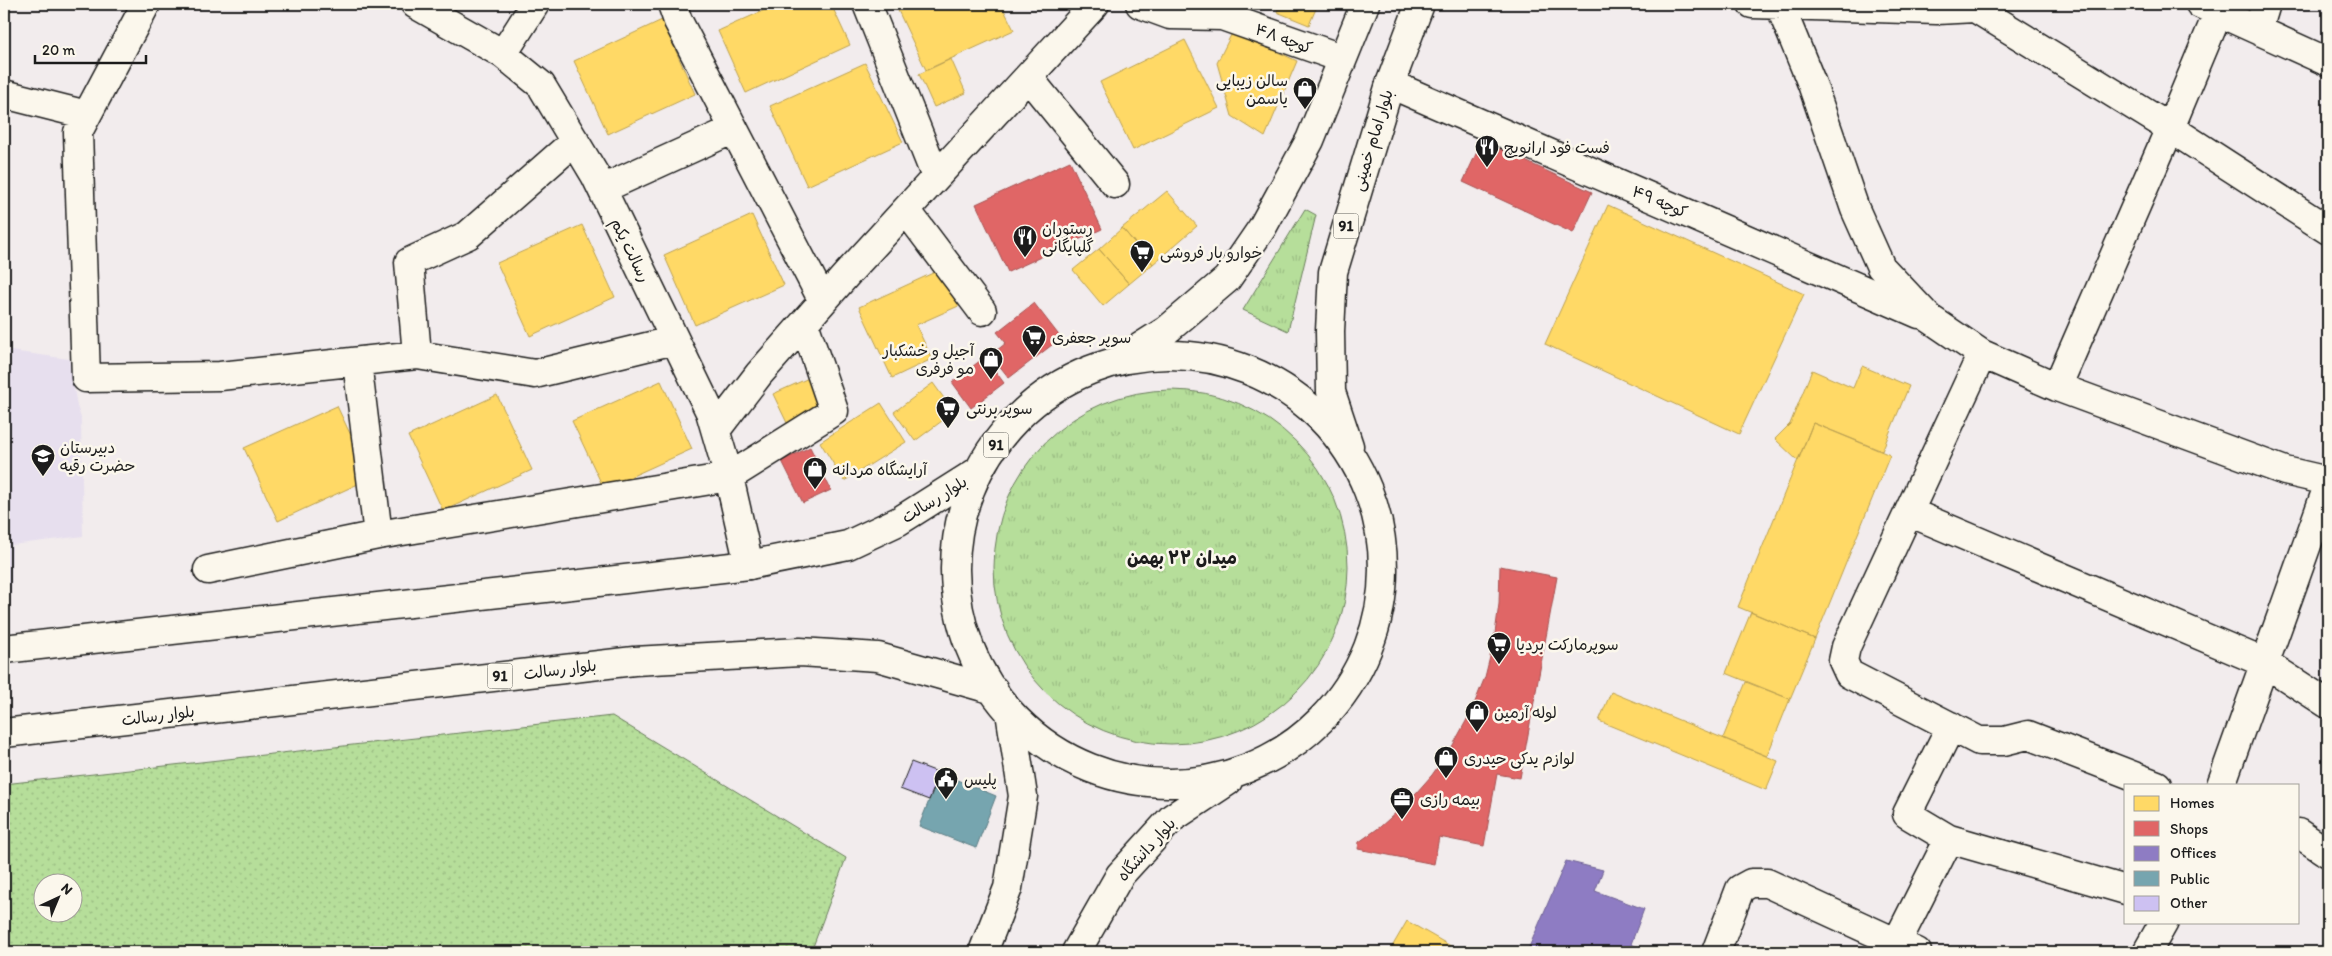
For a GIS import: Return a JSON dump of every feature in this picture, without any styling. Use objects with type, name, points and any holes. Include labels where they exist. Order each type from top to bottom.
[{"type":"street","points":[[146,4],[78,132],[86,378],[220,376],[417,355],[536,374],[675,340]]},
{"type":"street","name":"رسالت یکم","points":[[415,4],[503,54],[541,85],[576,141],[602,189],[710,412],[729,477],[748,565]]},
{"type":"street","points":[[503,54],[534,4]]},
{"type":"street","points":[[672,4],[678,21],[823,301]]},
{"type":"street","points":[[867,4],[936,177]]},
{"type":"street","points":[[716,430],[759,374],[823,301],[1095,4]]},
{"type":"street","name":"کوچه ۴۸","points":[[1140,4],[1170,15],[1222,16],[1341,58]]},
{"type":"street","name":"91","points":[[1124,358],[1192,354],[1252,368],[1306,405],[1352,454],[1376,512],[1386,573],[1373,637],[1343,695],[1301,739],[1244,771],[1181,786],[1119,778],[1060,757],[1010,712],[971,658],[955,600],[956,531],[975,473],[1014,420],[1066,379],[1124,358],[1167,330],[1227,279],[1262,228],[1310,140],[1341,58],[1365,4]]},
{"type":"street","name":"بلوار امام خمینی","points":[[1352,454],[1331,392],[1330,331],[1333,272],[1390,84],[1420,4]]},
{"type":"street","points":[[1752,4],[1937,10],[1976,6],[2328,230]]},
{"type":"street","points":[[2258,30],[2266,4]]},
{"type":"street","points":[[1780,6],[1812,84],[1855,208],[1881,266],[1929,318],[1982,354],[2057,387],[2284,471],[2328,481]]},
{"type":"street","points":[[2057,387],[2170,128],[2209,8],[2328,62]]},
{"type":"street","points":[[1028,76],[1115,184]]},
{"type":"street","name":"کوچه ۴۹","points":[[1390,84],[1929,318]]},
{"type":"street","points":[[4,94],[87,115]]},
{"type":"street","points":[[602,189],[734,129]]},
{"type":"street","points":[[417,355],[409,262],[468,235],[576,141]]},
{"type":"street","points":[[906,210],[982,311]]},
{"type":"street","points":[[208,570],[378,535],[729,477],[834,412],[804,323]]},
{"type":"street","points":[[1982,354],[1846,647],[1842,661],[1849,674],[1979,741],[2004,741],[2028,735],[2154,784]]},
{"type":"street","points":[[357,362],[378,535]]},
{"type":"street","name":"بلوار رسالت","points":[[4,648],[748,565],[848,545],[899,521],[975,473]]},
{"type":"street","points":[[2223,784],[2328,486]]},
{"type":"street","points":[[1909,512],[2265,663],[2328,704]]},
{"type":"street","name":"بلوار رسالت","points":[[4,733],[634,661],[800,652],[878,657],[994,690]]},
{"type":"street","points":[[983,952],[1008,888],[1023,796],[1010,712]]},
{"type":"street","points":[[1951,726],[1907,814],[1949,839],[2124,889]]},
{"type":"street","name":"بلوار دانشگاه","points":[[1076,952],[1120,875],[1172,818],[1244,771]]},
{"type":"street","points":[[2300,834],[2328,853]]},
{"type":"street","points":[[1716,952],[1740,889],[1751,883],[1767,883],[1902,949],[1949,839]]},
{"type":"street","points":[[2147,952],[2163,924]]},
{"type":"shaded area","name":"دبیرستان حضرت رقیه","points":[[4,350],[69,359],[77,406],[81,418],[83,536],[12,545],[11,593],[4,592]]},
{"type":"green space","points":[[1305,209],[1316,215],[1288,331],[1243,310]]},
{"type":"green space","points":[[1171,390],[1206,393],[1239,403],[1269,420],[1296,442],[1318,469],[1335,499],[1345,532],[1348,567],[1345,602],[1335,635],[1318,665],[1296,692],[1269,714],[1239,731],[1206,741],[1171,744],[1136,741],[1103,731],[1073,714],[1046,692],[1024,665],[1007,635],[997,602],[994,567],[997,532],[1007,499],[1024,469],[1046,442],[1073,420],[1103,403],[1136,393]]},
{"type":"green space","points":[[612,716],[846,858],[811,952],[4,952],[4,784]]},
{"type":"building: Homes","points":[[778,4],[831,4],[850,45],[746,93],[718,31]]},
{"type":"building: Homes","points":[[895,4],[1001,4],[1014,30],[926,70]]},
{"type":"building: Homes","points":[[1280,4],[1318,4],[1309,25],[1277,12]]},
{"type":"building: Homes","points":[[662,20],[695,94],[608,134],[574,61]]},
{"type":"building: Homes","points":[[1233,31],[1297,61],[1265,137],[1232,116],[1217,63]]},
{"type":"building: Homes","points":[[1185,40],[1219,108],[1133,150],[1100,82]]},
{"type":"building: Homes","points":[[951,59],[966,93],[934,107],[919,74]]},
{"type":"building: Homes","points":[[865,63],[903,142],[807,186],[770,106]]},
{"type":"building: Homes","points":[[1167,191],[1197,226],[1153,264],[1122,228]]},
{"type":"building: Homes","points":[[1608,205],[1804,294],[1739,434],[1545,344]]},
{"type":"building: Homes","points":[[752,215],[784,285],[695,325],[664,255]]},
{"type":"building: Homes","points":[[582,225],[615,297],[530,336],[497,263]]},
{"type":"building: Homes","points":[[1122,228],[1153,264],[1129,284],[1099,249]]},
{"type":"building: Homes","points":[[1099,249],[1129,284],[1103,306],[1073,270]]},
{"type":"building: Homes","points":[[946,267],[963,304],[916,325],[932,359],[892,378],[859,307]]},
{"type":"building: Homes","points":[[1862,366],[1909,386],[1882,451],[1813,423],[1798,461],[1775,439],[1790,424],[1812,370],[1853,388]]},
{"type":"building: Homes","points":[[811,377],[825,408],[788,425],[773,394]]},
{"type":"building: Homes","points":[[661,381],[692,449],[604,489],[572,421]]},
{"type":"building: Homes","points":[[933,383],[954,412],[915,441],[894,412]]},
{"type":"building: Homes","points":[[497,395],[532,470],[443,511],[408,436]]},
{"type":"building: Homes","points":[[881,403],[906,442],[844,481],[820,442]]},
{"type":"building: Homes","points":[[337,406],[371,478],[278,521],[244,448]]},
{"type":"building: Homes","points":[[1813,423],[1890,455],[1815,639],[1738,607]]},
{"type":"building: Homes","points":[[1751,612],[1815,639],[1790,699],[1726,673]]},
{"type":"building: Homes","points":[[1746,682],[1790,699],[1767,756],[1723,738]]},
{"type":"building: Homes","points":[[1611,692],[1778,761],[1766,790],[1599,721]]},
{"type":"building: Homes","points":[[1407,921],[1461,952],[1389,952]]},
{"type":"building: Shops","points":[[1482,141],[1592,192],[1573,233],[1463,182]]},
{"type":"building: Shops","points":[[1070,161],[1102,229],[1008,272],[976,204]]},
{"type":"building: Shops","points":[[1034,303],[1061,338],[1009,378],[991,355],[1006,343],[997,332]]},
{"type":"building: Shops","points":[[985,357],[1004,383],[971,408],[952,382]]},
{"type":"building: Shops","points":[[810,447],[831,490],[803,503],[782,461]]},
{"type":"building: Shops","points":[[1500,566],[1557,577],[1520,778],[1497,774],[1484,846],[1439,837],[1434,864],[1358,849],[1359,842],[1380,827],[1408,802],[1432,775],[1453,745],[1471,712],[1485,677],[1494,641],[1499,604]]},
{"type":"building: Offices","points":[[1566,861],[1603,870],[1595,891],[1644,909],[1631,944],[1648,952],[1527,952]]},
{"type":"building: Public","points":[[940,773],[996,796],[976,848],[919,826]]},
{"type":"building: Other","points":[[911,762],[940,773],[929,800],[900,789]]},
{"type":"place","name":"سالن زیبایی یاسمن","points":[[1305,110]]},
{"type":"place","name":"فست فود ارانویچ","points":[[1487,168]]},
{"type":"place","name":"رستوران گلپایگانی","points":[[1025,258]]},
{"type":"place","name":"خوارو بار فروشی","points":[[1142,273]]},
{"type":"place","name":"سوپر جعفری","points":[[1034,358]]},
{"type":"place","name":"آجیل و خشکبار مو فرفری","points":[[991,380]]},
{"type":"place","name":"سوپر برنتی","points":[[948,429]]},
{"type":"place","name":"دبیرستان حضرت رقیه","points":[[43,477]]},
{"type":"place","name":"آرایشگاه مردانه","points":[[815,490]]},
{"type":"place","name":"سوپرمارکت بردیا","points":[[1499,665]]},
{"type":"place","name":"لوله آرمین","points":[[1477,733]]},
{"type":"place","name":"لوازم یدکی حیدری","points":[[1446,779]]},
{"type":"place","name":"پلیس","points":[[946,800]]},
{"type":"place","name":"بیمه رازی","points":[[1402,820]]},
{"type":"district","name":"میدان ۲۲ بهمن","points":[[1182,558]]}]
